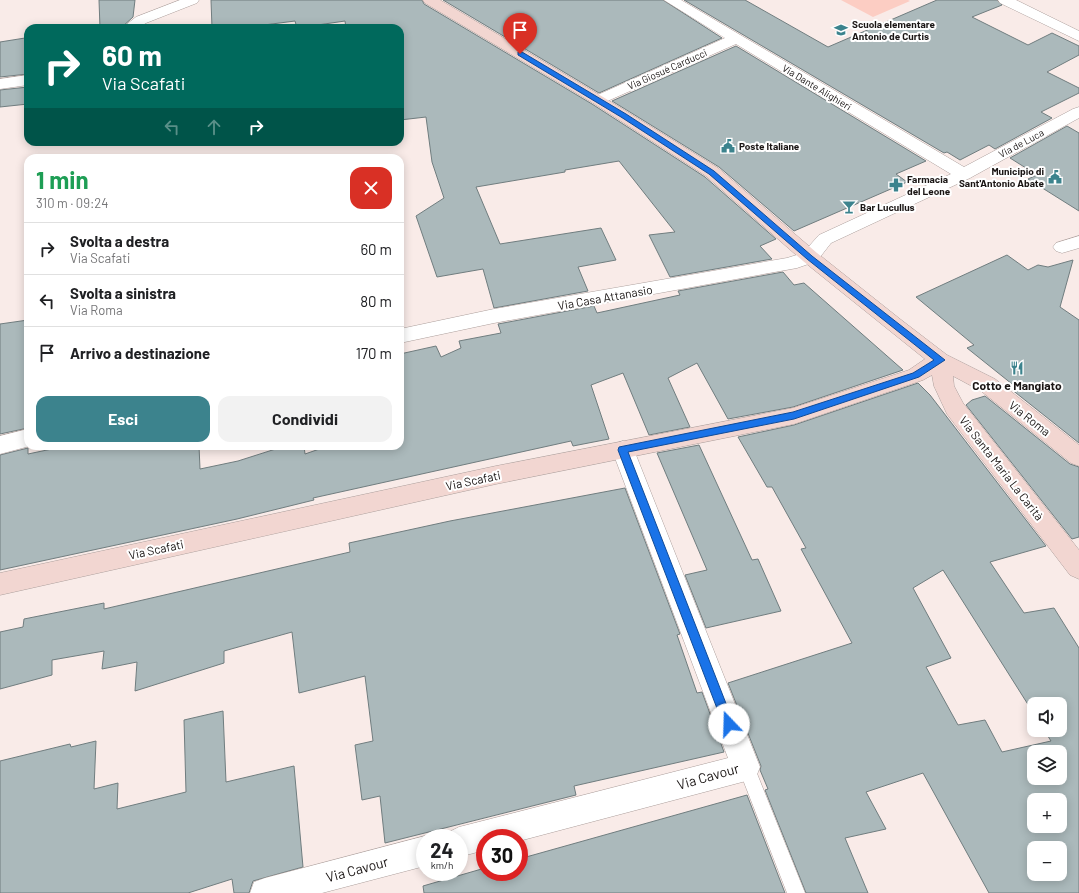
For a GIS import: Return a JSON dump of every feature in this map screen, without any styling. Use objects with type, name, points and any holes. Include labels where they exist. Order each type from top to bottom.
[{"type":"street","points":[[135,24],[141,20],[192,0]]},
{"type":"street","name":"Via Roma","points":[[430,0],[598,100],[712,172],[810,257],[940,360],[988,385],[1079,457]]},
{"type":"street","name":"Via Dante Alighieri","points":[[671,0],[964,174]]},
{"type":"street","points":[[1005,0],[1079,37]]},
{"type":"street","name":"Via Giosuè Carducci","points":[[598,100],[736,39]]},
{"type":"street","points":[[0,84],[24,81]]},
{"type":"street","name":"Via de Luca","points":[[810,257],[825,239],[964,174],[1079,112]]},
{"type":"street","name":"Via Casa Attanasio","points":[[404,335],[494,316],[790,264],[810,257]]},
{"type":"street","name":"Via Scafati","points":[[0,584],[496,475],[794,416],[916,375],[940,360]]},
{"type":"street","name":"Via Santa Maria La Carità","points":[[940,360],[944,386],[955,408],[1079,568]]},
{"type":"street","points":[[0,445],[24,439]]},
{"type":"street","name":"Via Cavour","points":[[468,840],[746,767],[623,450]]},
{"type":"street","name":"Via Cavour","points":[[265,893],[416,853]]},
{"type":"lane","points":[[746,767],[796,893]]},
{"type":"shaded area","points":[[841,0],[908,0],[910,1],[873,17]]},
{"type":"building","points":[[99,0],[135,0],[133,17],[125,24],[100,24]]},
{"type":"building","points":[[211,0],[422,0],[424,4],[592,104],[705,177],[776,239],[760,246],[772,259],[670,277],[649,235],[675,232],[619,161],[565,170],[565,172],[476,187],[500,244],[601,228],[616,260],[578,267],[588,291],[494,308],[483,269],[437,277],[416,216],[444,198],[432,162],[426,117],[404,120],[404,24],[345,24],[345,21],[324,24],[296,24],[295,21],[272,24],[212,24]]},
{"type":"building","points":[[443,0],[663,0],[722,38],[599,93]]},
{"type":"building","points":[[684,0],[745,0],[828,47],[937,0],[997,0],[1002,5],[972,17],[1028,45],[1052,33],[1079,46],[1079,55],[1047,72],[1079,88],[1079,93],[1041,112],[1052,118],[995,149],[989,145],[960,160],[947,152],[944,153]]},
{"type":"building","points":[[24,38],[24,74],[0,77],[0,42]]},
{"type":"building","points":[[736,46],[926,161],[896,174],[907,182],[794,231],[719,167],[612,101]]},
{"type":"building","points":[[24,87],[24,104],[0,107],[0,90]]},
{"type":"building","points":[[1067,126],[1079,133],[1079,211],[1028,179],[1037,175],[1010,158]]},
{"type":"building","points":[[1007,255],[1028,270],[1038,265],[1048,267],[1073,260],[1060,307],[1079,320],[1079,443],[1011,389],[1017,388],[967,348],[974,345],[916,297]]},
{"type":"building","points":[[783,272],[794,285],[804,283],[903,370],[793,407],[728,419],[697,363],[668,378],[690,427],[649,435],[623,373],[591,385],[609,439],[573,446],[571,441],[313,498],[314,500],[237,519],[0,570],[0,455],[24,449],[28,450],[28,454],[47,450],[199,450],[200,469],[238,461],[272,450],[304,450],[305,454],[316,450],[404,450],[404,353],[436,346],[441,357],[461,348],[459,341],[501,333],[498,324],[594,306],[597,313],[680,295],[678,291]]},
{"type":"building","points":[[24,321],[24,429],[0,434],[0,324]]},
{"type":"building","points":[[918,383],[930,395],[1046,546],[990,562],[1024,613],[1054,608],[1079,648],[1079,893],[989,893],[923,773],[866,792],[886,829],[845,838],[868,893],[806,893],[765,790],[768,789],[760,770],[761,766],[728,683],[852,643],[801,549],[806,548],[772,487],[767,487],[738,437],[794,425]],"holes":[[[943,570],[1027,703],[1027,697],[1067,697],[1067,737],[1048,737],[1051,741],[1033,745],[1067,745],[1067,785],[1027,785],[1027,746],[1002,752],[985,720],[958,725],[926,667],[951,658],[913,588]]]},
{"type":"building","points":[[985,396],[1070,464],[1079,467],[1079,537],[1072,539],[966,405],[972,400]]},
{"type":"building","points":[[699,445],[752,560],[758,559],[781,611],[706,628],[685,575],[707,570],[657,453]]},
{"type":"building","points":[[625,488],[680,634],[677,635],[697,693],[702,692],[724,752],[574,786],[576,795],[441,829],[416,829],[416,835],[385,843],[380,796],[362,800],[355,745],[373,741],[365,676],[299,693],[292,632],[224,651],[224,663],[135,691],[137,662],[102,669],[104,651],[52,660],[52,675],[0,689],[0,632],[23,627],[24,619],[104,603],[104,609],[350,552],[349,543],[450,521]]},
{"type":"building","points":[[223,711],[226,782],[294,766],[303,867],[253,881],[249,893],[234,893],[232,879],[188,893],[0,893],[0,761],[70,744],[71,747],[96,741],[94,789],[118,783],[117,809],[186,792],[184,720]]},
{"type":"building","points":[[747,795],[785,893],[424,893],[423,886],[440,881],[468,881],[468,873],[476,871],[476,881],[528,881],[528,856]]},
{"type":"place","name":"Scuola elementare Antonio de Curtis","points":[[841,30]]},
{"type":"place","name":"Poste Italiane","points":[[728,146]]},
{"type":"place","name":"Municipio di Sant'Antonio Abate","points":[[1055,177]]},
{"type":"place","name":"Farmacia del Leone","points":[[896,185]]},
{"type":"place","name":"Bar Lucullus","points":[[849,207]]},
{"type":"place","name":"Cotto e Mangiato","points":[[1017,368]]},
{"type":"route","points":[[520,54],[662,139],[712,172],[810,257],[940,360],[916,375],[794,416],[623,450],[729,724]]}]
